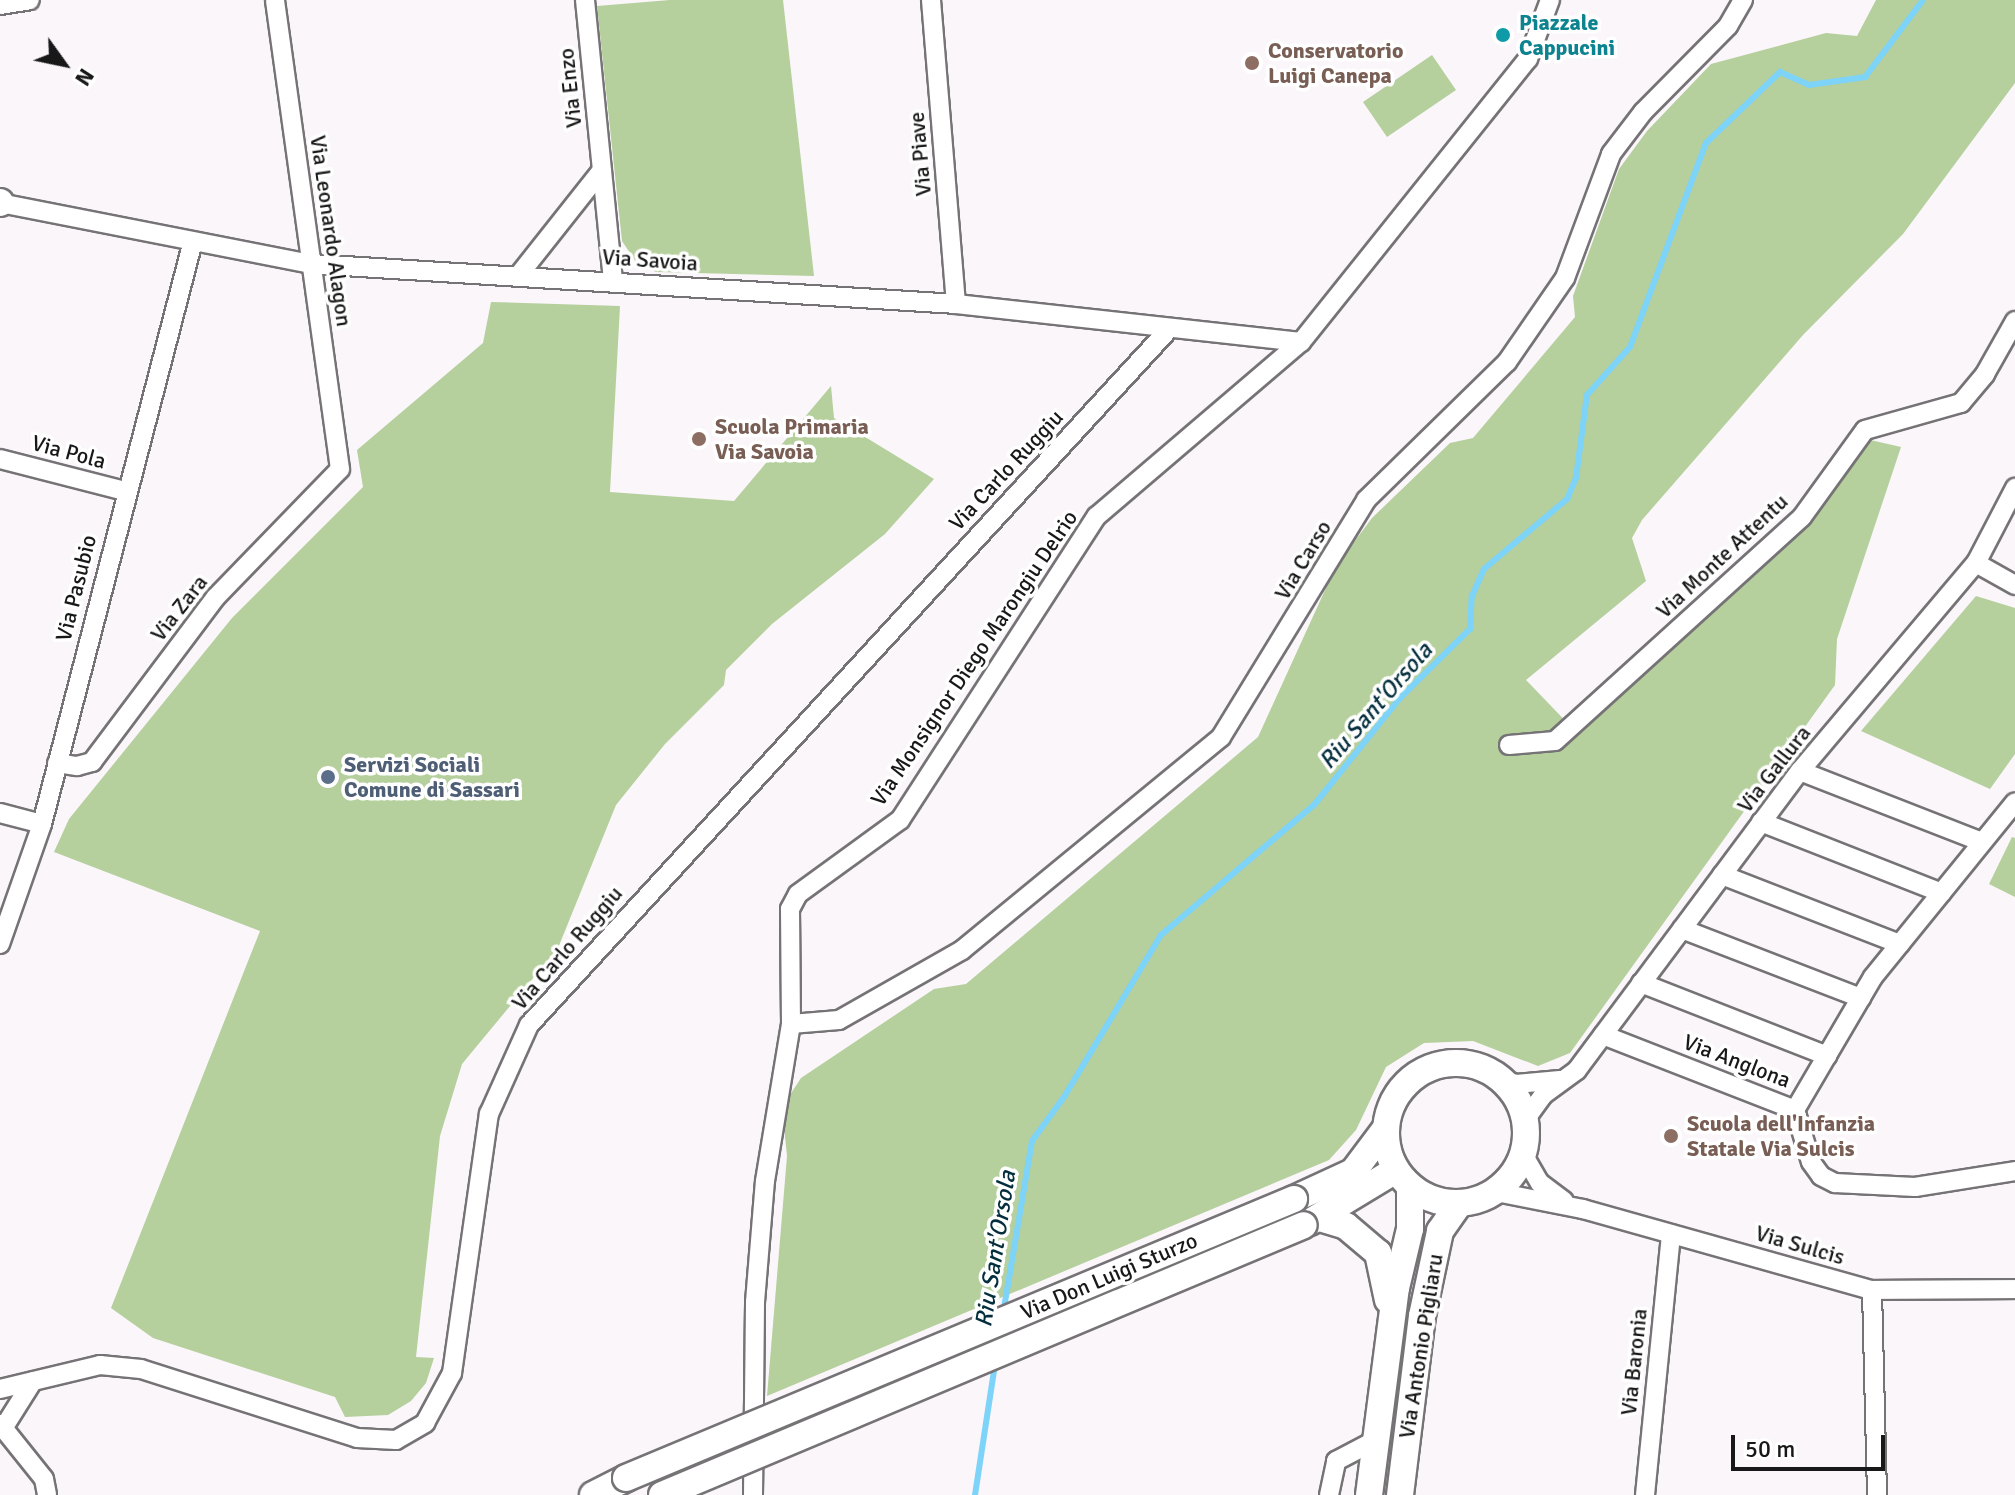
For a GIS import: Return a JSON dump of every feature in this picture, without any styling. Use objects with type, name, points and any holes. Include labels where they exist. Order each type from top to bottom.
[{"type":"main road","points":[[1473,1064],[1503,1080],[1525,1120],[1523,1154],[1496,1192],[1459,1204],[1433,1200],[1403,1179],[1386,1128],[1397,1095],[1430,1068],[1473,1064]]},
{"type":"main road","name":"Via Don Luigi Sturzo","points":[[593,1495],[626,1478],[1353,1172],[1386,1128]]},
{"type":"main road","name":"Via Don Luigi Sturzo","points":[[662,1495],[1312,1222],[1403,1179]]},
{"type":"main road","name":"Via Antonio Pigliaru","points":[[1369,1495],[1390,1331],[1410,1229],[1403,1179]]},
{"type":"main road","name":"Via Antonio Pigliaru","points":[[1400,1495],[1422,1316],[1440,1231],[1459,1204]]},
{"type":"main road","points":[[1312,1222],[1346,1226],[1378,1253],[1390,1331]]},
{"type":"street","points":[[0,5],[30,0]]},
{"type":"street","name":"Via Leonardo Alagon","points":[[275,0],[340,469]]},
{"type":"street","name":"Via Enzo","points":[[585,0],[613,282]]},
{"type":"street","name":"Via Piave","points":[[931,0],[956,304]]},
{"type":"street","name":"Via Monsignor Diego Marongiu Delrio","points":[[753,1495],[755,1302],[765,1181],[791,1024],[790,909],[798,894],[900,820],[1097,516],[1301,342],[1528,59],[1550,0]]},
{"type":"street","name":"Via Carso","points":[[791,1024],[839,1020],[962,950],[1221,737],[1366,500],[1507,362],[1565,278],[1611,154],[1643,112],[1728,26],[1743,0]]},
{"type":"street","points":[[518,276],[602,170]]},
{"type":"street","name":"Via Savoia","points":[[0,203],[312,264],[956,304],[1168,330],[1301,342]]},
{"type":"street","name":"Via Pasubio","points":[[0,944],[42,824],[125,491],[193,241]]},
{"type":"street","name":"Via Monte Attentu","points":[[1509,745],[1555,741],[1802,517],[1865,430],[1961,403],[1985,374],[2015,321]]},
{"type":"street","name":"Via Carlo Ruggiu","points":[[0,1389],[100,1365],[141,1369],[357,1438],[396,1440],[425,1423],[452,1373],[489,1114],[514,1066],[529,1025],[626,915],[1168,330]]},
{"type":"street","name":"Via Pola","points":[[0,459],[125,491]]},
{"type":"street","name":"Via Zara","points":[[57,763],[77,766],[92,762],[216,597],[340,469]]},
{"type":"street","name":"Via Gallura","points":[[1525,1120],[1543,1095],[1567,1078],[1603,1035],[1800,771],[1976,563],[2015,488]]},
{"type":"street","points":[[1976,563],[2015,585]]},
{"type":"street","points":[[1800,771],[1982,842]]},
{"type":"street","name":"Via Anglona","points":[[1603,1035],[1795,1110],[1861,998],[1900,944],[2015,802]]},
{"type":"street","points":[[0,813],[42,824]]},
{"type":"street","points":[[1761,822],[1942,893]]},
{"type":"street","points":[[1722,875],[1900,944]]},
{"type":"street","points":[[1682,929],[1861,998]]},
{"type":"street","name":"Via Anglona","points":[[1641,983],[1827,1056]]},
{"type":"street","points":[[1503,1080],[1528,1084],[1567,1078]]},
{"type":"street","points":[[1795,1110],[1811,1162],[1821,1176],[1835,1183],[1915,1187],[2015,1171]]},
{"type":"street","name":"Via Sulcis","points":[[1523,1154],[1540,1183],[1577,1208]]},
{"type":"street","name":"Via Sulcis","points":[[1496,1192],[1577,1208],[1872,1290],[2015,1289]]},
{"type":"street","name":"Via Baronia","points":[[1645,1495],[1671,1234]]},
{"type":"street","points":[[1872,1290],[1877,1495]]},
{"type":"street","points":[[33,1381],[2,1426],[44,1479],[47,1495]]},
{"type":"street","name":"Via Antonio Pigliaru","points":[[1329,1495],[1336,1461],[1374,1441]]},
{"type":"green space","points":[[670,0],[783,0],[814,276],[656,272],[636,262],[622,241],[597,6]]},
{"type":"green space","points":[[1876,0],[2015,0],[2015,83],[1903,234],[1803,335],[1642,520],[1632,538],[1646,581],[1526,680],[1578,734],[1804,529],[1866,439],[1901,447],[1837,639],[1835,685],[1570,1053],[1538,1066],[1473,1041],[1424,1043],[1386,1067],[1356,1130],[1329,1160],[767,1396],[787,1156],[782,1107],[801,1078],[934,989],[966,984],[1258,737],[1336,566],[1372,518],[1450,443],[1473,438],[1575,317],[1573,296],[1619,169],[1647,131],[1711,64],[1826,33],[1857,36]]},
{"type":"green space","points":[[1432,55],[1456,90],[1387,137],[1363,102]]},
{"type":"green space","points":[[491,302],[620,306],[610,492],[734,501],[831,386],[834,418],[934,479],[885,534],[772,624],[726,670],[724,685],[665,744],[616,805],[558,948],[462,1064],[440,1136],[416,1357],[434,1358],[426,1383],[411,1401],[388,1415],[345,1417],[335,1397],[153,1338],[111,1308],[260,931],[54,852],[69,819],[232,618],[363,487],[357,450],[483,343]]},
{"type":"green space","points":[[1976,596],[2015,608],[2015,754],[1990,789],[1861,731]]},
{"type":"green space","points":[[2012,837],[2015,838],[2015,897],[1989,884]]},
{"type":"waterway","name":"Riu Sant'Orsola","points":[[1003,1314],[1032,1141],[1064,1097],[1161,935],[1314,805],[1400,698],[1470,629],[1472,596],[1484,569],[1567,499],[1576,478],[1587,395],[1630,347],[1706,143],[1780,72],[1809,85],[1865,77],[1923,0]]},
{"type":"waterway","name":"Riu Sant'Orsola","points":[[975,1495],[995,1364]]},
{"type":"place","name":"Piazzale Cappucini","points":[[1503,35]]},
{"type":"place","name":"Conservatorio Luigi Canepa","points":[[1252,63]]},
{"type":"place","name":"Scuola Primaria Via Savoia","points":[[699,439]]},
{"type":"place","name":"Servizi Sociali Comune di Sassari","points":[[328,777]]},
{"type":"place","name":"Scuola dell'Infanzia Statale Via Sulcis","points":[[1671,1136]]}]
